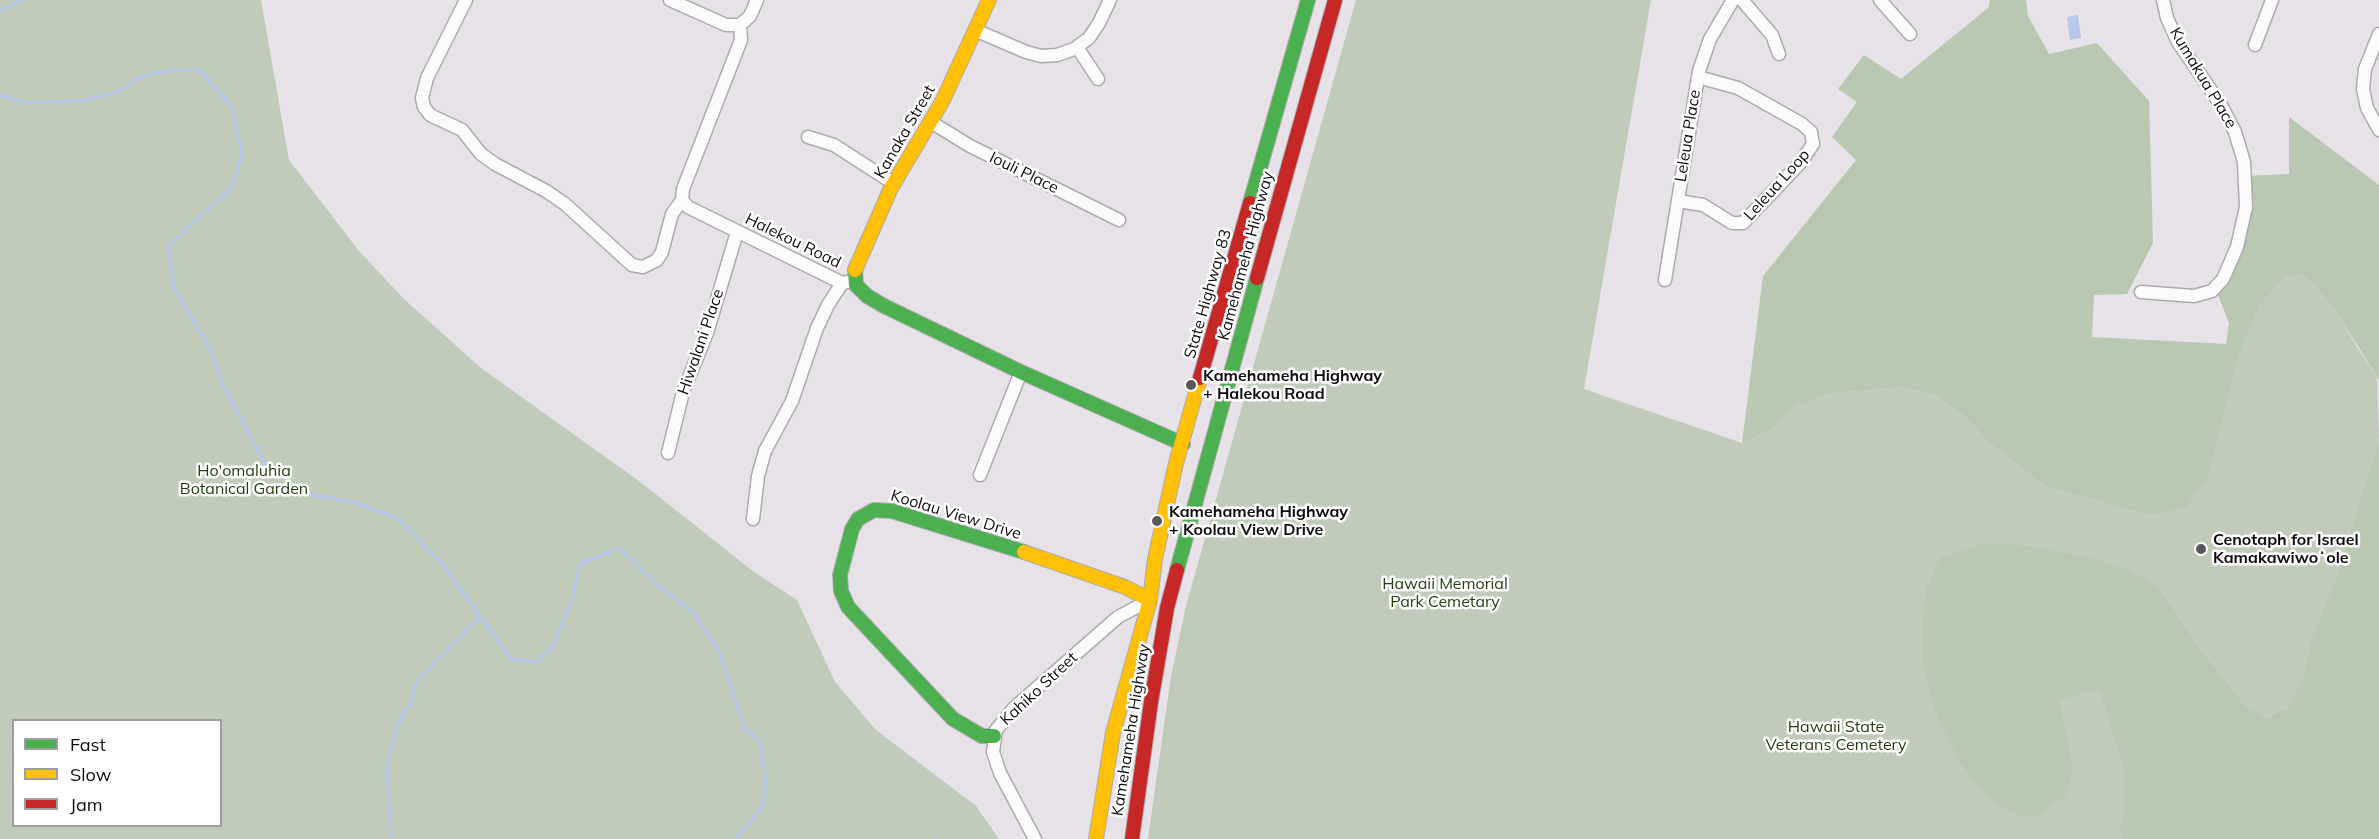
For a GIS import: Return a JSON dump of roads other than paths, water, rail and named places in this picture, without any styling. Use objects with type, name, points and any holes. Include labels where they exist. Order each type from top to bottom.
[{"type":"main road","name":"Kanaka Street","points":[[848,282],[893,183],[948,90],[989,0]]},
{"type":"main road","name":"State Highway 83","points":[[1150,600],[1155,559],[1176,463],[1308,0]]},
{"type":"main road","name":"Kamehameha Highway","points":[[1132,839],[1167,608],[1335,0]]},
{"type":"main road","points":[[1236,254],[1262,261]]},
{"type":"main road","name":"Halekou Road","points":[[848,282],[878,303],[1021,372],[1183,444],[1210,452]]},
{"type":"main road","name":"Koolau View Drive","points":[[994,736],[982,736],[953,719],[848,607],[842,591],[840,575],[850,534],[858,519],[868,512],[886,510],[996,543],[1125,587],[1150,600]]},
{"type":"main road","points":[[1150,600],[1167,608]]},
{"type":"main road","name":"Kamehameha Highway","points":[[1096,839],[1113,733],[1150,600]]},
{"type":"street","points":[[466,0],[427,78],[422,98],[424,107],[430,115],[462,130],[481,154],[495,165],[546,190],[565,204],[632,266],[649,266],[660,256],[672,214],[682,200],[682,189],[741,40],[740,25]]},
{"type":"street","points":[[670,0],[726,26],[740,25],[750,16],[757,0]]},
{"type":"street","points":[[975,30],[1033,54],[1057,55],[1077,47],[1095,31],[1110,0]]},
{"type":"street","name":"Leleua Place","points":[[1665,280],[1698,77],[1710,39],[1733,0]]},
{"type":"street","points":[[1742,0],[1772,35],[1779,54]]},
{"type":"street","points":[[1880,0],[1910,34]]},
{"type":"street","name":"Kumakua Place","points":[[2141,292],[2201,296],[2217,288],[2237,247],[2246,207],[2244,162],[2235,132],[2222,105],[2178,42],[2163,0]]},
{"type":"street","points":[[2255,45],[2272,0]]},
{"type":"street","points":[[2379,34],[2366,69],[2363,89],[2367,108],[2379,130]]},
{"type":"street","points":[[1077,47],[1098,79]]},
{"type":"street","name":"Leleua Loop","points":[[1678,201],[1702,205],[1732,223],[1743,223],[1801,162],[1813,144],[1811,132],[1802,124],[1738,88],[1698,77]]},
{"type":"street","name":"Iouli Place","points":[[931,122],[969,146],[1119,220]]},
{"type":"street","points":[[808,137],[834,145],[893,183]]},
{"type":"street","name":"Halekou Road","points":[[682,200],[688,207],[848,282]]},
{"type":"street","name":"Hiwalani Place","points":[[668,453],[680,402],[706,333],[737,231]]},
{"type":"street","name":"Kanaka Street","points":[[753,519],[758,476],[765,451],[792,401],[828,305],[848,282]]},
{"type":"street","points":[[980,475],[1021,372]]},
{"type":"street","name":"Kahiko Street","points":[[1035,839],[1000,773],[993,752],[996,730],[1014,708],[1118,617],[1150,600]]},
{"type":"water","points":[[2078,15],[2081,38],[2070,40],[2067,17]]},
{"type":"waterway","points":[[0,11],[22,0]]},
{"type":"waterway","points":[[0,96],[28,103],[86,100],[120,91],[139,77],[165,71],[200,70],[232,107],[242,154],[231,189],[168,246],[174,288],[211,351],[222,383],[263,461],[302,493],[356,503],[399,519],[442,564],[511,659],[536,662],[553,646],[571,601],[581,563],[620,548],[656,584],[693,612],[720,653],[745,729],[760,741],[766,781],[763,806],[736,839]]},
{"type":"waterway","points":[[391,839],[387,765],[397,726],[411,702],[417,681],[480,617]]},
{"type":"place","name":"Kamehameha Highway + Halekou Road","points":[[1191,385]]},
{"type":"place","name":"Kamehameha Highway + Koolau View Drive","points":[[1157,521]]},
{"type":"place","name":"Cenotaph for Israel Kamakawiwoʻole","points":[[2201,549]]},
{"type":"park label","name":"Ho'omaluhia Botanical Garden","points":[[244,480]]},
{"type":"park label","name":"Hawaii Memorial Park Cemetary","points":[[1445,593]]},
{"type":"park label","name":"Hawaii State Veterans Cemetery","points":[[1836,736]]}]
